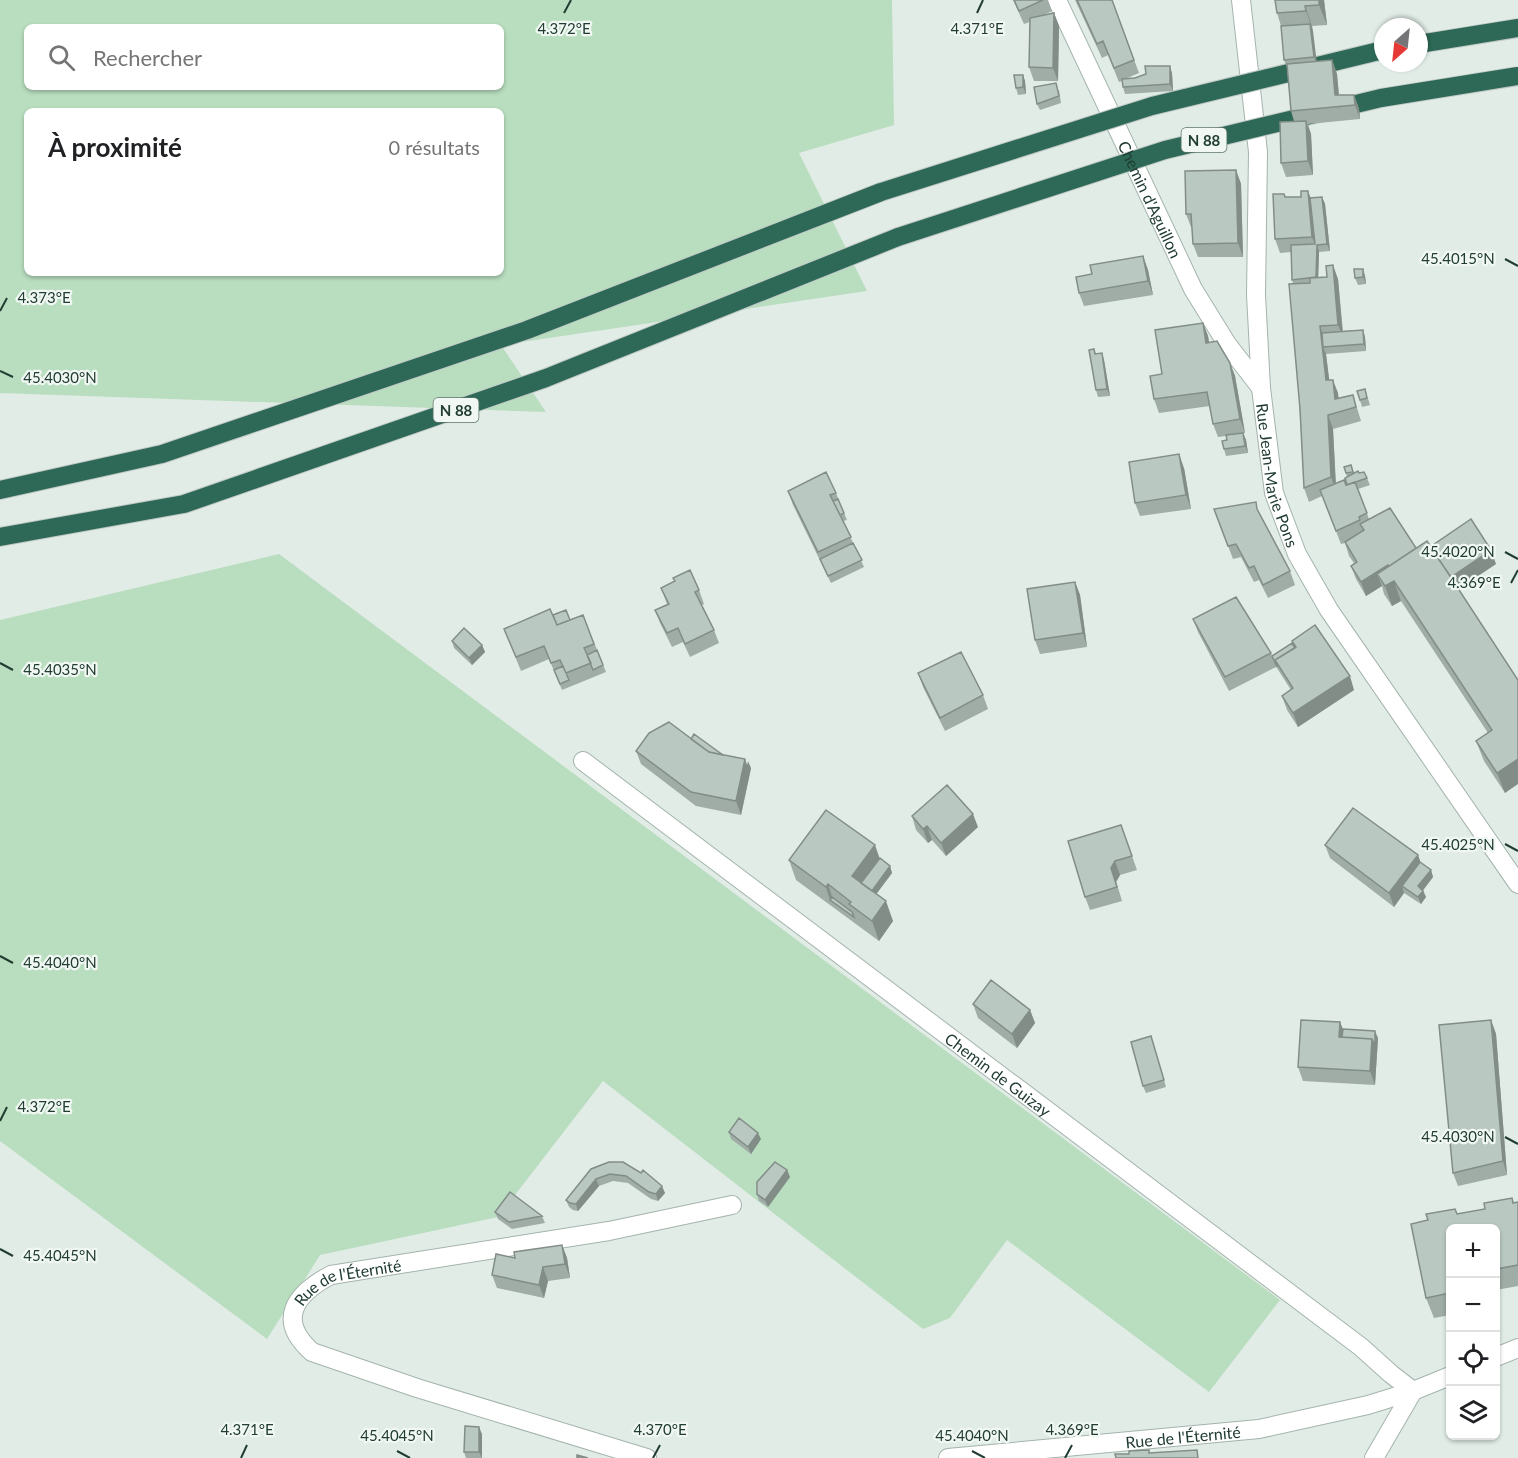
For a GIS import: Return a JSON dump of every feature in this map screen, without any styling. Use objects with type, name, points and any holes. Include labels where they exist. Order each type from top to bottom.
[{"type":"highway","points":[[1428,43],[1518,28]]},
{"type":"highway","points":[[0,490],[162,454],[527,330],[881,192],[1152,106],[1374,52]]},
{"type":"highway","name":"N 88","points":[[0,537],[184,504],[546,378],[898,237],[1165,150],[1381,98],[1518,76]]},
{"type":"street","name":"Chemin d'Aguillon","points":[[1057,0],[1193,289],[1227,344],[1261,388]]},
{"type":"street","name":"Rue Jean-Marie Pons","points":[[1241,0],[1258,152],[1256,294],[1261,388],[1274,493],[1297,554],[1329,610],[1518,884]]},
{"type":"street","name":"Chemin de Guizay","points":[[583,761],[1362,1347],[1413,1391]]},
{"type":"street","name":"Rue de l'Éternité","points":[[647,1458],[417,1388],[312,1352],[302,1343],[293,1329],[296,1304],[312,1285],[331,1275],[609,1231],[732,1205]]},
{"type":"street","points":[[1500,1355],[1518,1348]]},
{"type":"street","name":"Rue de l'Éternité","points":[[948,1458],[1258,1429],[1368,1405],[1446,1378]]},
{"type":"street","points":[[1374,1458],[1413,1391]]},
{"type":"green space","points":[[0,0],[892,0],[894,125],[799,153],[867,291],[501,345],[546,412],[0,393]]},
{"type":"green space","points":[[279,554],[1280,1300],[1209,1392],[1007,1240],[950,1318],[923,1329],[603,1081],[498,1217],[320,1255],[267,1339],[0,1141],[0,620]]},
{"type":"building","points":[[1014,0],[1043,0],[1019,11]]},
{"type":"building","points":[[1077,0],[1112,0],[1134,60],[1114,68],[1103,41],[1097,44]]},
{"type":"building","points":[[1275,0],[1319,0],[1319,5],[1305,6],[1306,11],[1277,13]]},
{"type":"building","points":[[1054,13],[1053,68],[1029,67],[1030,18]]},
{"type":"building","points":[[1310,24],[1314,57],[1284,60],[1281,26]]},
{"type":"building","points":[[1332,60],[1335,95],[1354,95],[1355,105],[1291,111],[1287,64]]},
{"type":"building","points":[[1145,66],[1170,66],[1170,84],[1123,87],[1122,79],[1146,74]]},
{"type":"building","points":[[1014,75],[1023,75],[1023,87],[1016,88]]},
{"type":"building","points":[[1056,83],[1059,96],[1037,104],[1034,87]]},
{"type":"building","points":[[1306,121],[1308,161],[1281,163],[1280,122]]},
{"type":"building","points":[[1236,170],[1238,243],[1193,244],[1191,214],[1186,214],[1185,171]]},
{"type":"building","points":[[1301,191],[1308,191],[1312,237],[1275,239],[1273,194],[1301,197]]},
{"type":"building","points":[[1322,197],[1327,244],[1317,245],[1316,277],[1292,280],[1291,245],[1315,244],[1310,198]]},
{"type":"building","points":[[1143,256],[1148,281],[1079,293],[1076,277],[1092,274],[1090,265]]},
{"type":"building","points":[[1333,265],[1338,325],[1320,326],[1326,380],[1333,380],[1335,399],[1353,395],[1356,407],[1328,415],[1331,477],[1304,488],[1300,409],[1289,284],[1310,283],[1310,278],[1327,277],[1326,266]]},
{"type":"building","points":[[1354,269],[1363,269],[1363,277],[1355,278]]},
{"type":"building","points":[[1203,323],[1206,343],[1217,341],[1230,363],[1240,419],[1213,424],[1207,392],[1154,399],[1150,376],[1162,374],[1155,330]]},
{"type":"building","points":[[1363,330],[1364,344],[1323,347],[1322,333]]},
{"type":"building","points":[[1094,349],[1095,354],[1102,353],[1107,389],[1096,390],[1089,350]]},
{"type":"building","points":[[1365,389],[1367,398],[1360,400],[1357,391]]},
{"type":"building","points":[[1243,433],[1245,446],[1224,449],[1222,441],[1227,440],[1226,435]]},
{"type":"building","points":[[1179,454],[1186,495],[1135,503],[1129,462]]},
{"type":"building","points":[[1351,465],[1353,472],[1346,473],[1344,467]]},
{"type":"building","points":[[1358,471],[1359,473],[1364,472],[1367,478],[1347,485],[1345,478]]},
{"type":"building","points":[[826,472],[836,493],[830,495],[851,537],[818,552],[788,491]]},
{"type":"building","points":[[1344,480],[1346,485],[1355,482],[1367,513],[1359,517],[1360,520],[1336,531],[1320,490]]},
{"type":"building","points":[[838,499],[844,513],[840,515],[833,501]]},
{"type":"building","points":[[1256,502],[1257,509],[1290,571],[1263,585],[1254,566],[1249,568],[1236,544],[1228,546],[1214,509]]},
{"type":"building","points":[[1390,508],[1416,548],[1361,582],[1351,566],[1357,562],[1345,542],[1364,530],[1360,524]]},
{"type":"building","points":[[1471,519],[1491,550],[1451,577],[1430,547]]},
{"type":"building","points":[[1427,541],[1518,680],[1518,759],[1497,773],[1476,741],[1492,730],[1394,581],[1385,586],[1377,574]]},
{"type":"building","points":[[853,543],[862,560],[828,576],[820,559]]},
{"type":"building","points":[[690,570],[699,590],[695,592],[714,630],[685,644],[678,628],[667,633],[655,610],[669,604],[661,588],[675,581],[673,578]]},
{"type":"building","points":[[1075,582],[1083,633],[1035,640],[1027,589]]},
{"type":"building","points":[[1236,597],[1271,653],[1225,677],[1193,619]]},
{"type":"building","points":[[550,609],[557,625],[583,615],[594,644],[584,648],[591,663],[566,673],[560,660],[551,663],[544,646],[516,657],[504,629]]},
{"type":"building","points":[[566,610],[570,620],[557,625],[553,615]]},
{"type":"building","points":[[1315,625],[1350,676],[1293,713],[1282,696],[1293,688],[1275,660],[1296,647],[1292,641]]},
{"type":"building","points":[[464,628],[482,645],[469,658],[452,641]]},
{"type":"building","points":[[1292,643],[1295,648],[1275,660],[1277,667],[1272,656]]},
{"type":"building","points":[[597,650],[603,665],[593,670],[587,655]]},
{"type":"building","points":[[961,652],[983,695],[940,718],[918,673]]},
{"type":"building","points":[[563,666],[569,680],[560,684],[554,670]]},
{"type":"building","points":[[669,722],[709,752],[745,759],[736,801],[691,792],[636,751],[649,733]]},
{"type":"building","points":[[694,734],[723,755],[709,752],[691,739]]},
{"type":"building","points":[[947,785],[973,814],[941,843],[927,826],[923,829],[912,816]]},
{"type":"building","points":[[1353,808],[1418,855],[1389,893],[1325,845]]},
{"type":"building","points":[[826,810],[875,845],[852,876],[886,901],[872,921],[828,884],[826,887],[789,860]]},
{"type":"building","points":[[1121,825],[1132,856],[1115,861],[1111,868],[1117,887],[1085,897],[1068,841]]},
{"type":"building","points":[[880,858],[890,866],[872,891],[861,883]]},
{"type":"building","points":[[1420,862],[1431,870],[1418,886],[1423,891],[1418,897],[1402,886]]},
{"type":"building","points":[[832,897],[852,912],[854,917],[830,900]]},
{"type":"building","points":[[991,980],[1030,1010],[1012,1034],[973,1004]]},
{"type":"building","points":[[1301,1020],[1340,1022],[1339,1037],[1372,1039],[1370,1071],[1298,1067]]},
{"type":"building","points":[[1491,1020],[1503,1161],[1453,1173],[1439,1025]]},
{"type":"building","points":[[1343,1029],[1375,1031],[1375,1046],[1372,1039],[1342,1037]]},
{"type":"building","points":[[1151,1036],[1164,1080],[1143,1086],[1131,1042]]},
{"type":"building","points":[[739,1118],[758,1133],[748,1147],[729,1132]]},
{"type":"building","points":[[609,1162],[623,1162],[641,1173],[643,1170],[662,1186],[656,1194],[649,1192],[626,1176],[610,1174],[596,1179],[576,1204],[566,1200],[591,1169]]},
{"type":"building","points":[[775,1162],[787,1170],[765,1200],[757,1194],[757,1182]]},
{"type":"building","points":[[510,1192],[542,1216],[509,1222],[495,1212]]},
{"type":"building","points":[[1512,1198],[1513,1203],[1518,1202],[1518,1265],[1500,1268],[1500,1224],[1446,1224],[1446,1294],[1426,1298],[1411,1224],[1428,1220],[1426,1214],[1455,1209],[1457,1214],[1485,1209],[1484,1203]]},
{"type":"building","points":[[562,1245],[565,1264],[543,1267],[539,1285],[492,1275],[496,1254],[515,1258],[514,1252]]},
{"type":"building","points":[[465,1426],[479,1427],[479,1452],[464,1452]]},
{"type":"building","points":[[1149,1450],[1149,1453],[1197,1450],[1198,1458],[1116,1458],[1115,1454]]}]
